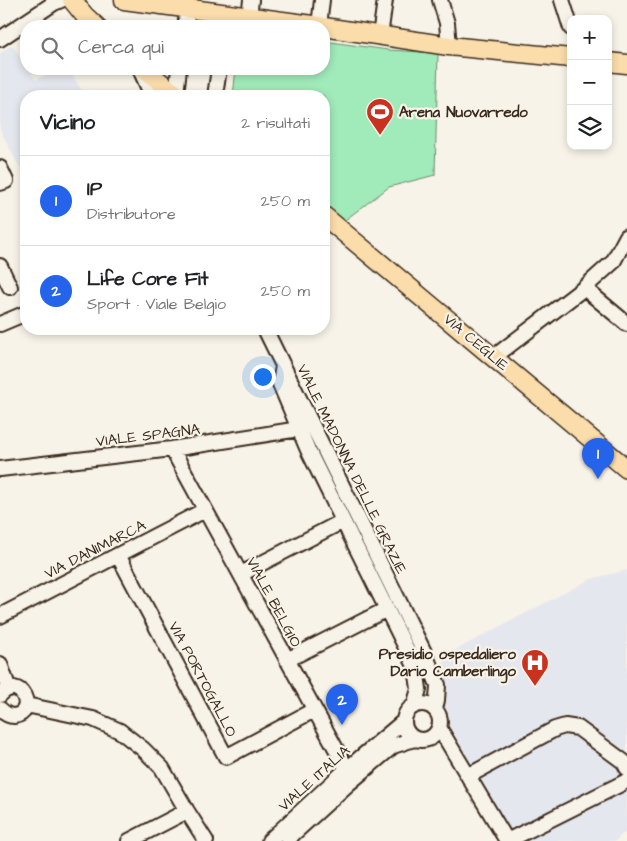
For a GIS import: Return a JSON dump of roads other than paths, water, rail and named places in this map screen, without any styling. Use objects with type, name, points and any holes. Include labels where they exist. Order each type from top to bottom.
[{"type":"main road","points":[[72,0],[89,20]]},
{"type":"main road","points":[[124,0],[185,5],[226,20],[250,8],[296,20]]},
{"type":"main road","points":[[330,28],[449,46],[567,58]]},
{"type":"main road","points":[[612,62],[627,64]]},
{"type":"main road","points":[[150,75],[170,90]]},
{"type":"main road","name":"VIA CEGLIE","points":[[330,221],[627,469]]},
{"type":"street","points":[[28,20],[54,2],[61,0]]},
{"type":"street","points":[[320,20],[322,0]]},
{"type":"street","points":[[380,36],[385,0]]},
{"type":"street","points":[[440,0],[447,23],[449,46]]},
{"type":"street","points":[[562,0],[567,16]]},
{"type":"street","points":[[185,5],[185,20]]},
{"type":"street","points":[[0,39],[20,25]]},
{"type":"street","points":[[144,75],[150,90]]},
{"type":"street","points":[[177,90],[179,75]]},
{"type":"street","points":[[216,90],[218,75]]},
{"type":"street","points":[[0,168],[6,181],[0,183]]},
{"type":"street","points":[[494,357],[584,288],[613,262],[627,236]]},
{"type":"street","points":[[0,266],[8,288]]},
{"type":"street","points":[[584,288],[627,324]]},
{"type":"street","points":[[0,324],[20,316]]},
{"type":"street","points":[[268,335],[282,366]]},
{"type":"street","name":"VIALE MADONNA DELLE GRAZIE","points":[[282,366],[280,384],[308,450],[416,668],[419,689],[414,706]]},
{"type":"street","name":"VIALE MADONNA DELLE GRAZIE","points":[[282,366],[425,654],[438,685],[435,709]]},
{"type":"street","name":"VIALE SPAGNA","points":[[0,469],[172,449],[299,429]]},
{"type":"street","name":"VIALE BELGIO","points":[[172,449],[347,770]]},
{"type":"street","name":"VIA DANIMARCA","points":[[0,616],[205,510]]},
{"type":"street","points":[[241,574],[343,520]]},
{"type":"street","name":"VIA PORTOGALLO","points":[[118,555],[226,757],[314,710]]},
{"type":"street","points":[[287,660],[387,609]]},
{"type":"street","points":[[0,664],[4,692],[13,688],[20,690],[25,695],[26,702],[24,709],[19,714],[12,716],[5,714],[0,709]]},
{"type":"street","points":[[420,704],[427,704],[435,709],[439,714],[441,722],[440,729],[432,738],[426,740],[414,739],[408,734],[404,721],[409,710],[420,704]]},
{"type":"street","points":[[26,705],[93,719],[120,731],[143,749],[162,768],[206,841]]},
{"type":"street","name":"VIALE ITALIA","points":[[270,841],[347,770],[404,721]]},
{"type":"street","points":[[468,776],[565,726],[578,728],[624,762],[627,768]]},
{"type":"street","points":[[440,729],[504,840],[627,781]]},
{"type":"street","name":"VIALE ITALIA","points":[[288,841],[293,834],[393,746],[414,739]]},
{"type":"street","points":[[128,841],[187,811]]},
{"type":"place","name":"Arena Nuovarredo","points":[[380,136]]},
{"type":"place","name":"IP","points":[[598,479]]},
{"type":"place","name":"Presidio ospedaliero Dario Camberlingo","points":[[535,687]]},
{"type":"place","name":"Life Core Fit","points":[[342,725]]}]
